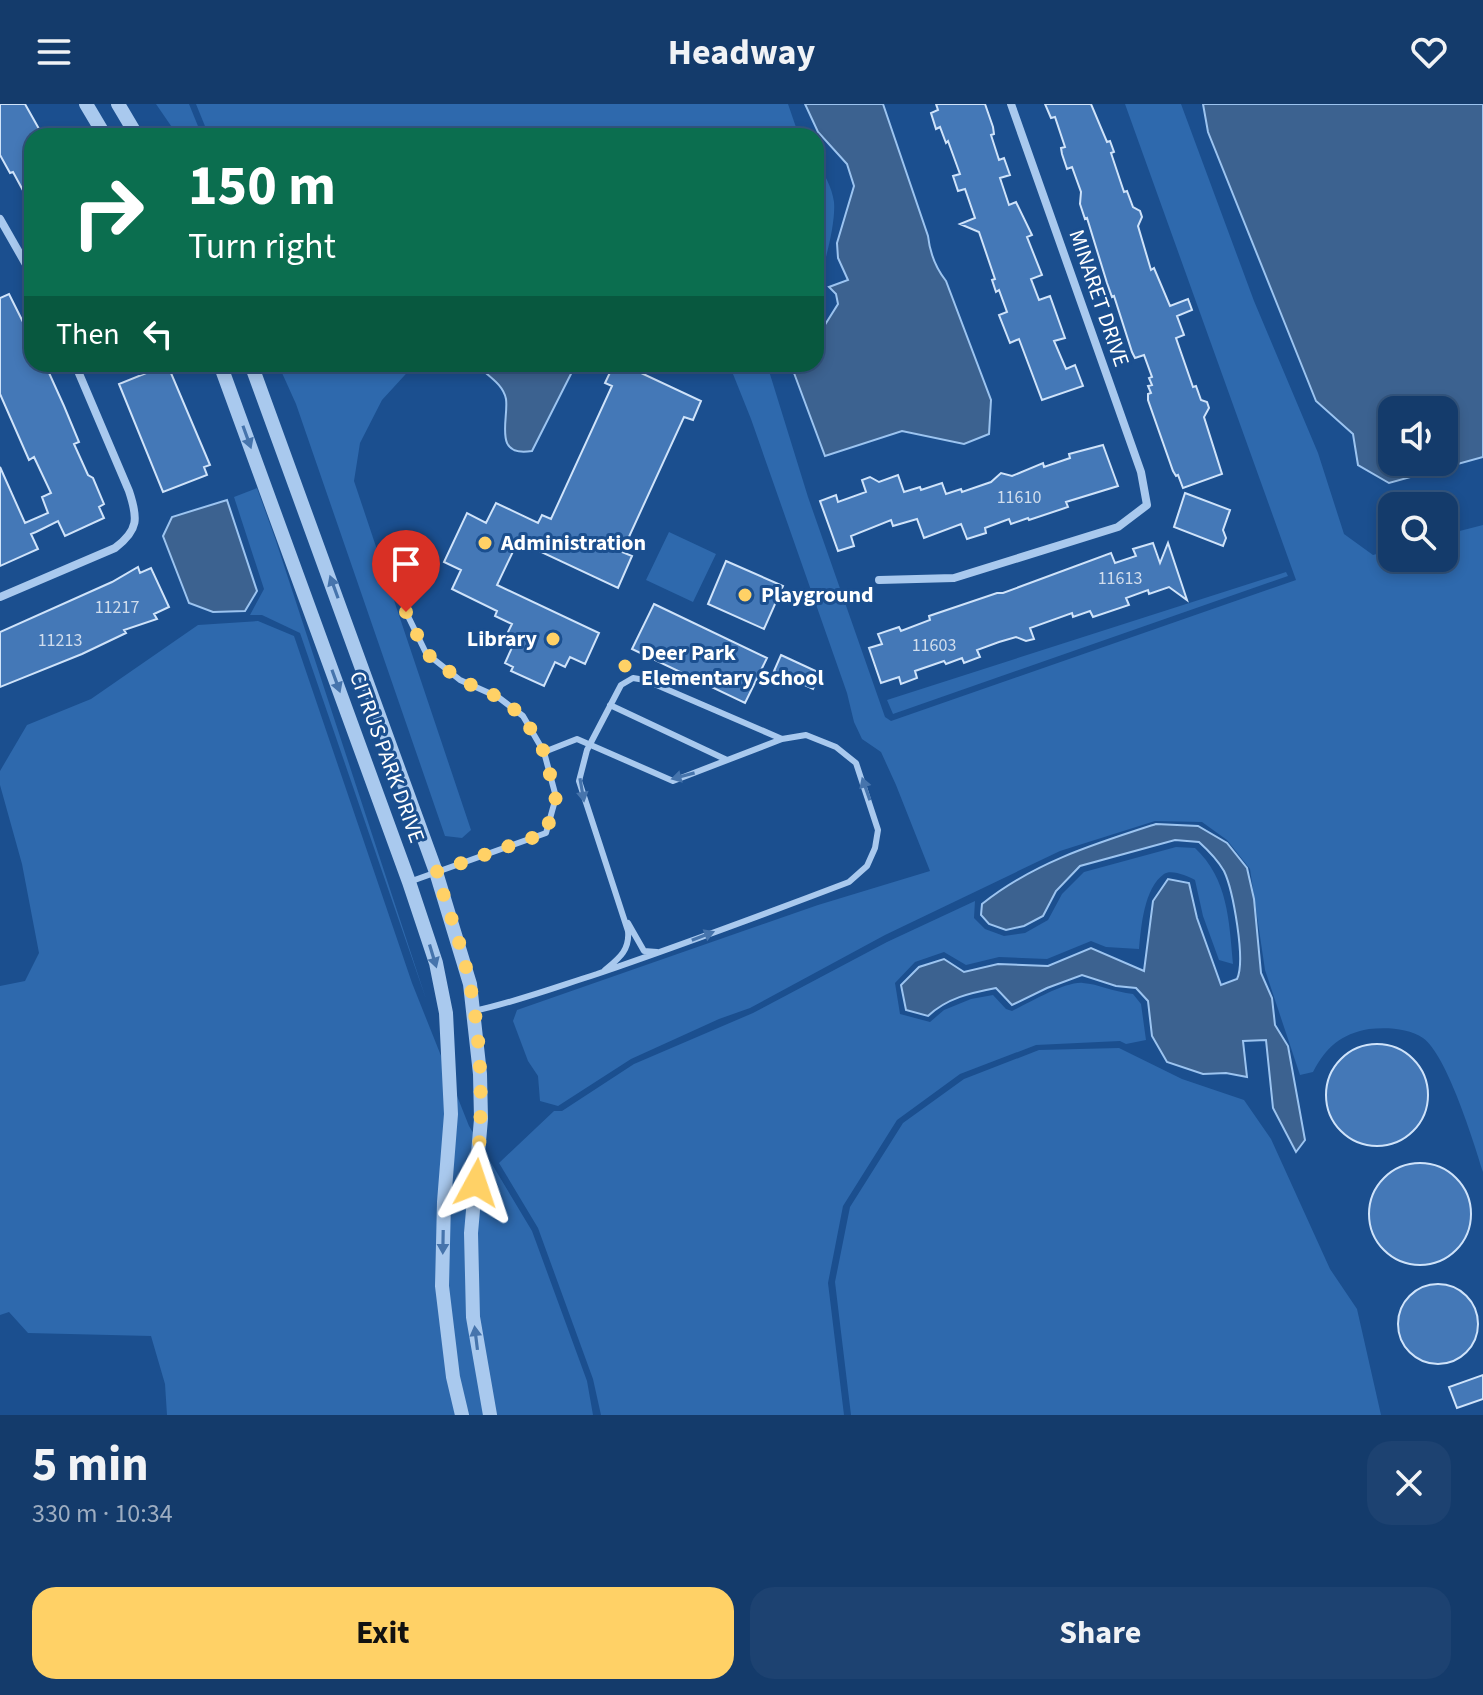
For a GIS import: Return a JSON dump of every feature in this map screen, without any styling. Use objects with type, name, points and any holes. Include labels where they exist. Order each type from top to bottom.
[{"type":"street","points":[[86,104],[100,128]]},
{"type":"street","points":[[118,104],[132,128]]},
{"type":"street","name":"MINARET DRIVE","points":[[879,580],[954,578],[1118,527],[1147,505],[1141,472],[1011,104]]},
{"type":"street","points":[[0,219],[24,261]]},
{"type":"street","points":[[0,597],[115,548],[128,539],[136,523],[135,507],[129,491],[78,372]]},
{"type":"street","name":"CITRUS PARK DRIVE","points":[[223,372],[436,963],[446,1013],[451,1114],[442,1286],[453,1377],[462,1415]]},
{"type":"street","name":"CITRUS PARK DRIVE","points":[[254,372],[459,943],[474,1011],[481,1119],[471,1233],[473,1317],[490,1415]]},
{"type":"lane","points":[[404,596],[406,612],[426,653],[460,680],[498,697],[523,716],[544,752],[556,797],[546,833],[409,882]]},
{"type":"lane","points":[[604,971],[624,954],[629,942],[579,781],[582,763],[621,685],[633,678],[645,680],[782,739]]},
{"type":"lane","points":[[610,705],[727,760]]},
{"type":"lane","points":[[474,1011],[502,1005],[604,971],[849,882],[867,866],[875,848],[878,830],[856,763],[836,747],[806,735],[782,739],[673,781],[577,739],[544,752]]},
{"type":"lane","points":[[619,906],[644,951],[659,952]]},
{"type":"shaded area","points":[[156,104],[189,104],[199,128],[172,128]]},
{"type":"shaded area","points":[[196,104],[788,104],[796,128],[206,128]]},
{"type":"shaded area","points":[[805,104],[883,104],[934,260],[946,281],[991,400],[989,434],[964,444],[902,431],[825,456],[794,373],[824,372],[824,326],[838,304],[836,294],[829,287],[848,280],[838,258],[837,243],[854,186],[847,164],[824,139],[824,128],[816,128]]},
{"type":"shaded area","points":[[1125,104],[1181,104],[1254,301],[1318,453],[1344,534],[1373,555],[1378,554],[1378,572],[1458,572],[1458,531],[1483,525],[1483,1172],[1450,1080],[1432,1047],[1423,1038],[1390,1028],[1359,1031],[1335,1043],[1313,1072],[1300,1075],[1265,970],[1250,869],[1227,840],[1202,822],[1155,821],[1060,851],[885,935],[750,1008],[631,1059],[558,1106],[540,1101],[538,1076],[528,1061],[513,1021],[517,1010],[818,905],[930,871],[881,752],[862,739],[854,722],[847,693],[732,372],[769,372],[808,497],[885,717],[891,721],[1296,580]]},
{"type":"shaded area","points":[[1203,104],[1483,104],[1483,457],[1458,464],[1458,396],[1378,396],[1378,476],[1414,476],[1389,483],[1358,465],[1353,434],[1316,401],[1208,132]]},
{"type":"shaded area","points":[[824,174],[834,202],[824,263]]},
{"type":"shaded area","points":[[282,372],[408,372],[382,400],[360,443],[354,481],[471,830],[462,838],[445,836],[296,404]]},
{"type":"shaded area","points":[[485,372],[572,372],[532,451],[520,452],[511,449],[507,443],[506,399],[498,384]]},
{"type":"shaded area","points":[[257,488],[426,999],[300,633],[262,615],[250,615],[264,589],[234,497]]},
{"type":"shaded area","points":[[227,500],[257,591],[245,611],[213,612],[189,603],[163,536],[172,517]]},
{"type":"shaded area","points":[[669,532],[716,554],[693,602],[646,580]]},
{"type":"shaded area","points":[[1286,572],[1288,576],[893,714],[887,700]]},
{"type":"shaded area","points":[[258,621],[294,636],[412,983],[469,1126],[532,1231],[587,1381],[593,1415],[167,1415],[165,1384],[151,1336],[28,1333],[9,1312],[0,1315],[0,986],[25,981],[39,953],[22,864],[0,785],[0,771],[27,725],[91,699],[198,625]]},
{"type":"shaded area","points":[[1156,824],[1198,826],[1227,843],[1247,868],[1254,899],[1261,973],[1272,998],[1275,1025],[1288,1046],[1305,1140],[1296,1152],[1273,1108],[1266,1040],[1243,1041],[1247,1077],[1226,1073],[1203,1074],[1167,1062],[1152,1036],[1148,1001],[1136,988],[1116,986],[1082,975],[1012,1005],[996,988],[951,1001],[928,1016],[906,1010],[901,985],[919,967],[944,959],[964,972],[998,964],[1048,966],[1091,948],[1144,971],[1153,901],[1168,879],[1189,883],[1197,918],[1221,985],[1237,979],[1239,942],[1228,880],[1219,863],[1199,842],[1175,840],[1080,866],[1056,891],[1043,916],[1024,926],[1006,930],[989,924],[981,915],[982,904],[1043,866],[1087,847]]},
{"type":"shaded area","points":[[1176,847],[1195,848],[1214,873],[1225,901],[1233,964],[1219,960],[1203,916],[1195,880],[1171,872],[1157,880],[1148,898],[1139,949],[1106,947],[1091,941],[1047,959],[999,957],[966,965],[944,952],[915,962],[895,983],[900,1014],[930,1022],[944,1010],[971,999],[993,995],[1012,1011],[1067,985],[1094,985],[1133,994],[1141,1004],[1146,1040],[1126,1044],[1120,1041],[1036,1045],[960,1074],[897,1120],[843,1206],[828,1283],[844,1415],[601,1415],[593,1379],[538,1228],[499,1163],[554,1111],[562,1111],[634,1064],[753,1013],[887,942],[975,901],[974,918],[985,929],[1004,936],[1025,933],[1048,920],[1062,894],[1084,872]]},
{"type":"shaded area","points":[[1119,1048],[1182,1079],[1244,1100],[1271,1139],[1330,1269],[1357,1309],[1381,1415],[851,1415],[835,1282],[850,1207],[903,1123],[964,1079],[1039,1050]]},
{"type":"building","points":[[0,104],[25,104],[38,128],[24,128],[24,192],[0,155]]},
{"type":"building","points":[[936,104],[985,104],[999,160],[1004,158],[1010,175],[1000,178],[1009,205],[1016,202],[1032,235],[1027,237],[1042,275],[1031,279],[1039,300],[1050,296],[1065,338],[1054,341],[1066,369],[1075,365],[1083,386],[1042,400],[1019,339],[1010,343],[999,315],[1007,312],[999,290],[996,292],[992,280],[995,279],[979,232],[960,224],[975,218],[965,189],[958,191],[953,176],[960,174],[948,141],[946,143],[940,127],[936,129],[931,113],[938,110]]},
{"type":"building","points":[[1045,104],[1091,104],[1107,142],[1110,141],[1124,192],[1127,191],[1133,207],[1140,211],[1142,217],[1138,226],[1151,270],[1154,268],[1170,306],[1188,299],[1192,310],[1177,316],[1184,335],[1176,338],[1193,387],[1196,386],[1201,400],[1207,402],[1209,408],[1204,417],[1222,474],[1183,488],[1173,471],[1148,400],[1151,393],[1148,386],[1152,385],[1149,378],[1152,377],[1144,355],[1135,358],[1132,352],[1080,204],[1081,192],[1072,167],[1067,169],[1062,154],[1061,148],[1065,147],[1055,117],[1051,118]]},
{"type":"building","points":[[9,294],[24,324],[24,372],[49,372],[79,442],[74,444],[104,504],[99,507],[104,518],[65,536],[58,521],[31,534],[38,549],[0,566],[0,467],[25,523],[48,513],[42,497],[51,493],[34,457],[29,460],[0,394],[0,298]]},
{"type":"building","points":[[136,372],[171,372],[210,465],[204,467],[207,475],[163,492],[119,384],[144,374]]},
{"type":"building","points":[[610,372],[639,372],[701,401],[693,420],[684,417],[622,552],[632,556],[618,588],[518,541],[497,585],[599,633],[585,664],[570,657],[565,667],[555,662],[544,686],[511,671],[513,667],[505,663],[515,641],[506,636],[512,624],[495,616],[497,611],[452,589],[461,570],[444,562],[467,513],[486,523],[496,503],[538,523],[542,515],[551,519],[612,386],[605,383]]},
{"type":"building","points":[[1103,445],[1118,486],[1066,502],[1068,507],[1029,520],[1011,524],[1009,519],[985,528],[986,533],[967,539],[961,524],[924,538],[917,519],[893,526],[891,520],[851,536],[854,546],[838,551],[820,501],[836,495],[838,502],[866,492],[862,480],[870,477],[879,482],[898,475],[904,492],[942,483],[946,494],[961,489],[962,492],[991,482],[1001,473],[1012,476],[1043,463],[1044,467],[1070,458],[1069,454]]},
{"type":"building","points":[[1185,493],[1230,510],[1223,530],[1226,538],[1223,546],[1174,527]]},
{"type":"building","points":[[1153,543],[1160,563],[1168,543],[1187,600],[1169,587],[1149,594],[1148,590],[1126,598],[1129,605],[1093,617],[1090,611],[1073,617],[1072,613],[1030,628],[1034,639],[1026,641],[1016,637],[977,650],[980,657],[964,663],[962,658],[946,664],[944,661],[915,671],[917,678],[901,684],[899,677],[881,683],[869,648],[882,644],[878,634],[899,627],[901,631],[930,620],[929,616],[1003,593],[1111,553],[1115,563],[1136,556],[1133,549]]},
{"type":"building","name":"Playground","points":[[726,561],[783,586],[764,629],[708,604]]},
{"type":"building","points":[[138,567],[140,573],[151,568],[169,607],[154,614],[157,619],[124,630],[126,633],[82,654],[0,687],[0,632],[112,582]]},
{"type":"building","points":[[654,604],[767,658],[745,703],[632,649]]},
{"type":"building","points":[[781,655],[820,673],[813,689],[774,671]]},
{"type":"building","points":[[1377,1044],[1397,1048],[1413,1059],[1424,1075],[1428,1095],[1424,1115],[1413,1131],[1397,1142],[1377,1146],[1357,1142],[1341,1131],[1330,1115],[1326,1095],[1330,1075],[1341,1059],[1357,1048]]},
{"type":"building","points":[[1420,1163],[1439,1167],[1456,1178],[1467,1195],[1471,1214],[1467,1233],[1456,1250],[1439,1261],[1420,1265],[1401,1261],[1384,1250],[1373,1233],[1369,1214],[1373,1195],[1384,1178],[1401,1167]]},
{"type":"building","points":[[1430,1284],[1446,1284],[1467,1295],[1478,1316],[1478,1332],[1467,1353],[1446,1364],[1430,1364],[1416,1358],[1404,1346],[1398,1332],[1398,1316],[1404,1302],[1416,1290]]},
{"type":"building","points":[[1483,1375],[1483,1399],[1457,1408],[1449,1387]]},
{"type":"place","name":"Administration","points":[[485,543]]},
{"type":"place","name":"Playground","points":[[745,595]]},
{"type":"place","name":"Library","points":[[553,639]]},
{"type":"place","name":"Deer Park Elementary School","points":[[625,666]]},
{"type":"route","points":[[406,612],[426,653],[460,680],[498,697],[523,716],[544,752],[556,797],[546,833],[436,872],[463,957],[474,1011],[481,1119],[476,1183]]}]
